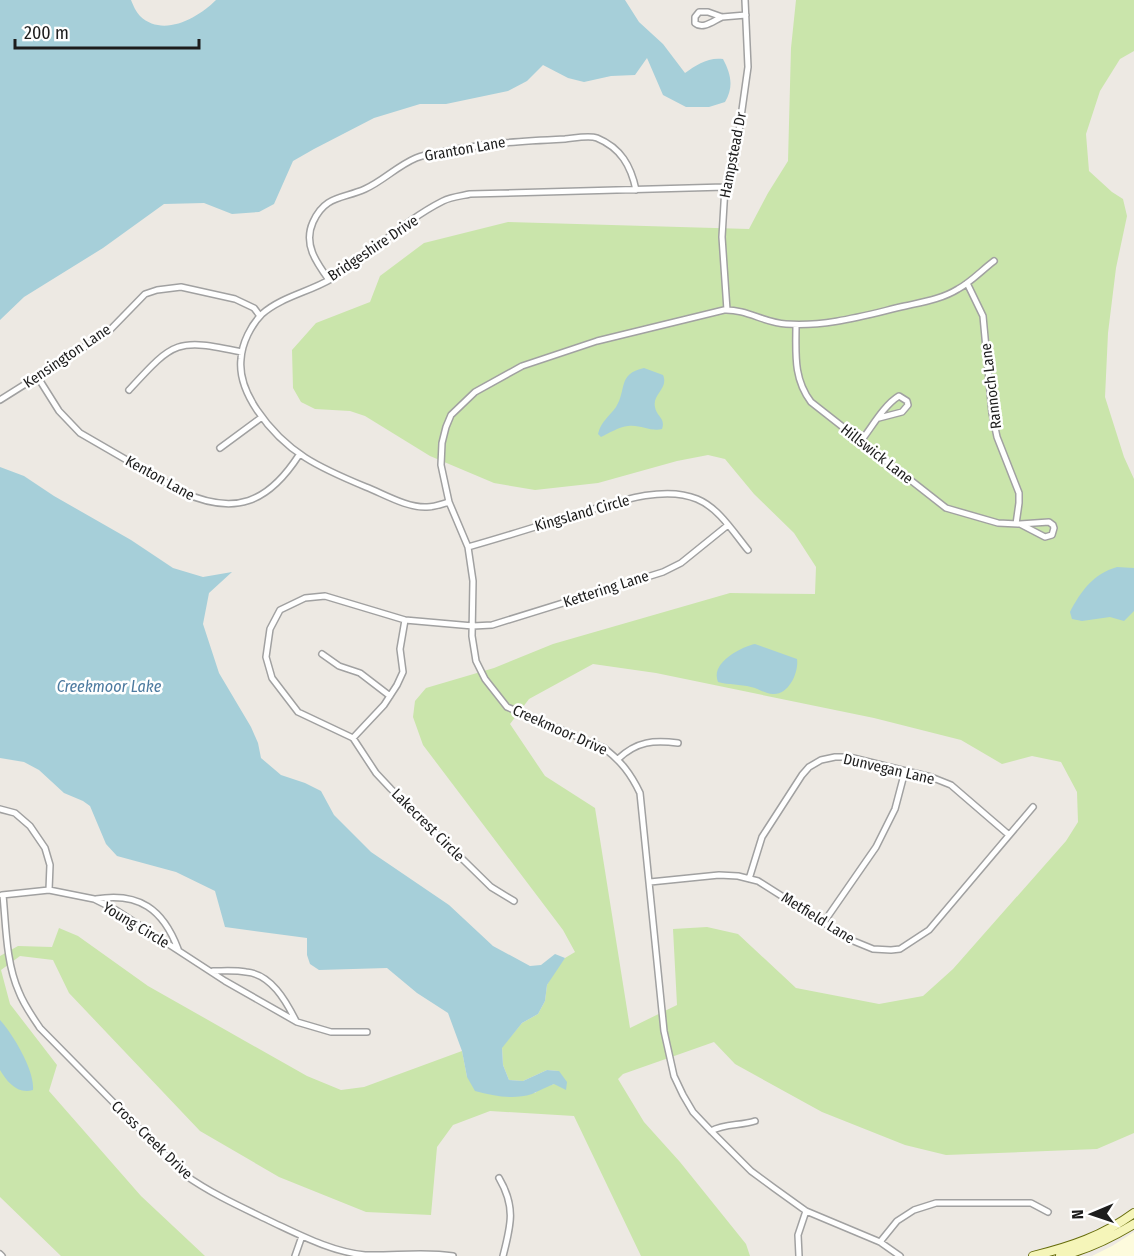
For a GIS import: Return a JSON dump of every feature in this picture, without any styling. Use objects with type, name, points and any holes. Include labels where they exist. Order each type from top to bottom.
[{"type":"street","name":"Hampstead Dr","points":[[727,310],[722,237],[725,187],[734,167],[748,67],[745,0]]},
{"type":"street","points":[[722,17],[708,12],[699,12],[695,17],[695,23],[698,26],[704,26],[722,17],[746,15]]},
{"type":"street","name":"Granton Lane","points":[[329,280],[312,255],[309,237],[313,222],[320,211],[332,199],[366,189],[391,171],[418,157],[509,141],[595,137],[614,147],[625,159],[633,175],[636,190]]},
{"type":"street","name":"Bridgeshire Drive","points":[[449,502],[428,507],[409,503],[320,468],[279,439],[262,417],[246,389],[241,374],[242,352],[250,330],[260,316],[271,307],[329,280],[393,233],[445,200],[470,194],[725,187]]},
{"type":"street","name":"Creekmoor Drive","points":[[900,1256],[880,1242],[806,1211],[751,1171],[693,1112],[683,1095],[674,1076],[667,1052],[640,793],[633,777],[618,759],[589,740],[507,707],[484,679],[476,662],[472,636],[473,581],[468,547],[449,502],[441,465],[442,443],[451,415],[475,392],[522,366],[550,356],[688,317],[727,310],[739,311],[782,324],[796,325],[821,324],[857,318],[951,293],[994,261]]},
{"type":"street","name":"Rannoch Lane","points":[[967,283],[983,316],[992,413],[997,436],[1019,493],[1018,524]]},
{"type":"street","name":"Kensington Lane","points":[[0,400],[108,332],[145,294],[157,290],[180,287],[235,299],[254,308],[260,316]]},
{"type":"street","name":"Hillswick Lane","points":[[796,325],[797,373],[802,388],[812,402],[946,508],[998,523],[1018,524]]},
{"type":"street","points":[[129,390],[160,357],[179,346],[203,343],[242,352]]},
{"type":"street","name":"Kenton Lane","points":[[37,376],[59,411],[80,433],[199,500],[214,504],[229,504],[264,494],[280,482],[299,455]]},
{"type":"street","points":[[861,441],[879,418],[894,399],[899,396],[907,400],[908,405],[902,412],[879,418]]},
{"type":"street","points":[[220,448],[262,417]]},
{"type":"street","name":"Kingsland Circle","points":[[468,547],[617,502],[671,494],[685,495],[708,505],[748,550]]},
{"type":"street","points":[[1049,522],[1053,525],[1054,532],[1045,537],[1018,524],[1049,522]]},
{"type":"street","name":"Kettering Lane","points":[[473,626],[492,625],[663,572],[681,563],[728,525]]},
{"type":"street","points":[[405,620],[400,649],[403,672],[390,696],[353,738],[298,712],[272,678],[266,657],[270,629],[280,610],[305,598],[325,596],[405,620],[473,626]]},
{"type":"street","points":[[322,654],[339,666],[360,673],[390,696]]},
{"type":"street","name":"Lakecrest Circle","points":[[353,738],[376,773],[391,789],[491,887],[514,901]]},
{"type":"street","points":[[618,759],[627,750],[642,743],[662,741],[678,743]]},
{"type":"street","name":"Dunvegan Lane","points":[[749,879],[762,837],[809,767],[821,760],[835,757],[849,757],[951,784],[1009,835]]},
{"type":"street","points":[[824,922],[876,847],[895,809],[905,771]]},
{"type":"street","name":"Metfield Lane","points":[[650,882],[719,875],[758,881],[850,940],[873,949],[891,951],[900,949],[929,930],[1033,807]]},
{"type":"street","points":[[0,809],[15,813],[30,826],[45,848],[50,865],[49,890]]},
{"type":"street","name":"Young Circle","points":[[2,895],[49,890],[94,899],[116,910],[213,971],[225,981],[297,1022],[331,1032],[368,1032]]},
{"type":"street","name":"Cross Creek Drive","points":[[2,895],[10,958],[18,990],[40,1028],[186,1176],[210,1192],[302,1236],[347,1252],[366,1255],[453,1256]]},
{"type":"street","name":"Young Circle","points":[[94,899],[106,897],[129,899],[147,905],[162,917],[172,932],[178,951]]},
{"type":"street","name":"Young Circle","points":[[213,971],[249,972],[265,980],[279,991],[297,1022]]},
{"type":"street","points":[[711,1131],[718,1127],[732,1124],[744,1125],[755,1121]]},
{"type":"street","points":[[499,1178],[509,1201],[512,1217],[503,1256]]},
{"type":"street","points":[[880,1242],[897,1221],[914,1210],[936,1203],[1031,1203],[1048,1212]]},
{"type":"street","points":[[798,1256],[798,1235],[806,1211]]},
{"type":"street","points":[[1033,1256],[1091,1239],[1134,1213]]},
{"type":"street","points":[[1060,1256],[1105,1240],[1134,1224]]},
{"type":"street","points":[[295,1256],[302,1236]]},
{"type":"shaded area","points":[[1134,1232],[1134,1256],[1092,1256],[1112,1246]]},
{"type":"green space","points":[[796,0],[1134,0],[1134,51],[1120,59],[1100,91],[1086,134],[1089,171],[1123,199],[1127,216],[1116,268],[1108,333],[1105,397],[1124,457],[1134,479],[1134,1133],[1097,1149],[946,1155],[905,1145],[822,1112],[735,1064],[714,1042],[623,1074],[618,1079],[644,1122],[680,1162],[746,1244],[750,1256],[641,1256],[574,1116],[490,1111],[453,1125],[437,1147],[431,1215],[366,1212],[279,1177],[200,1131],[69,993],[53,960],[20,956],[1,970],[10,1004],[57,1065],[49,1091],[141,1196],[205,1256],[61,1256],[0,1197],[0,956],[18,946],[52,947],[59,928],[78,936],[148,986],[307,1076],[341,1090],[364,1087],[462,1051],[467,1077],[535,1093],[541,1088],[554,1084],[559,1071],[547,1070],[523,1081],[509,1080],[503,1065],[502,1047],[522,1023],[538,1014],[545,1001],[547,985],[556,969],[565,958],[575,952],[563,930],[423,745],[413,717],[415,701],[426,688],[494,668],[553,644],[730,593],[815,594],[816,567],[794,533],[754,494],[725,459],[708,455],[677,461],[598,483],[535,490],[494,483],[430,456],[365,416],[350,411],[315,409],[301,402],[293,388],[292,350],[316,323],[370,302],[380,276],[424,243],[508,222],[749,229],[788,161],[791,48]],"holes":[[[593,664],[656,673],[874,718],[961,740],[1002,764],[1032,756],[1061,762],[1077,792],[1078,822],[1066,841],[953,969],[923,996],[879,1004],[796,988],[738,934],[707,927],[673,929],[677,1005],[630,1028],[595,808],[545,776],[510,724],[529,699]]]},
{"type":"water","points":[[0,0],[131,0],[139,14],[149,22],[169,25],[190,19],[216,0],[625,0],[639,22],[663,44],[685,73],[707,60],[723,59],[730,75],[730,91],[725,102],[709,107],[686,107],[663,95],[647,58],[635,75],[611,76],[584,82],[568,78],[543,65],[527,81],[508,91],[446,104],[420,104],[374,118],[293,161],[274,204],[259,212],[232,214],[204,203],[164,204],[103,248],[24,297],[0,320]]},
{"type":"water","points":[[644,368],[663,375],[664,384],[655,402],[656,410],[663,422],[662,429],[628,426],[601,437],[598,434],[599,430],[616,407],[626,378]]},
{"type":"water","name":"Creekmoor Lake","points":[[0,467],[24,476],[173,568],[203,577],[232,572],[209,593],[203,624],[219,673],[251,727],[261,758],[281,775],[321,791],[334,815],[371,852],[449,905],[493,946],[530,966],[541,965],[555,954],[565,958],[547,985],[545,1001],[538,1014],[522,1023],[502,1048],[503,1065],[509,1080],[523,1081],[547,1070],[559,1071],[567,1082],[566,1090],[554,1084],[532,1094],[511,1097],[475,1091],[467,1077],[462,1051],[448,1013],[417,993],[387,968],[319,970],[310,964],[307,955],[307,938],[225,927],[215,891],[176,872],[117,856],[106,844],[90,806],[64,793],[39,770],[24,762],[0,758]]},
{"type":"water","points":[[1117,567],[1134,568],[1134,611],[1124,621],[1110,617],[1082,621],[1072,619],[1070,612],[1089,584],[1101,574]]},
{"type":"water","points":[[755,644],[797,659],[795,676],[784,691],[770,694],[747,686],[718,682],[718,668],[722,662],[735,652]]},
{"type":"water","points":[[0,1020],[11,1034],[27,1063],[33,1090],[18,1089],[6,1079],[0,1070]]}]
